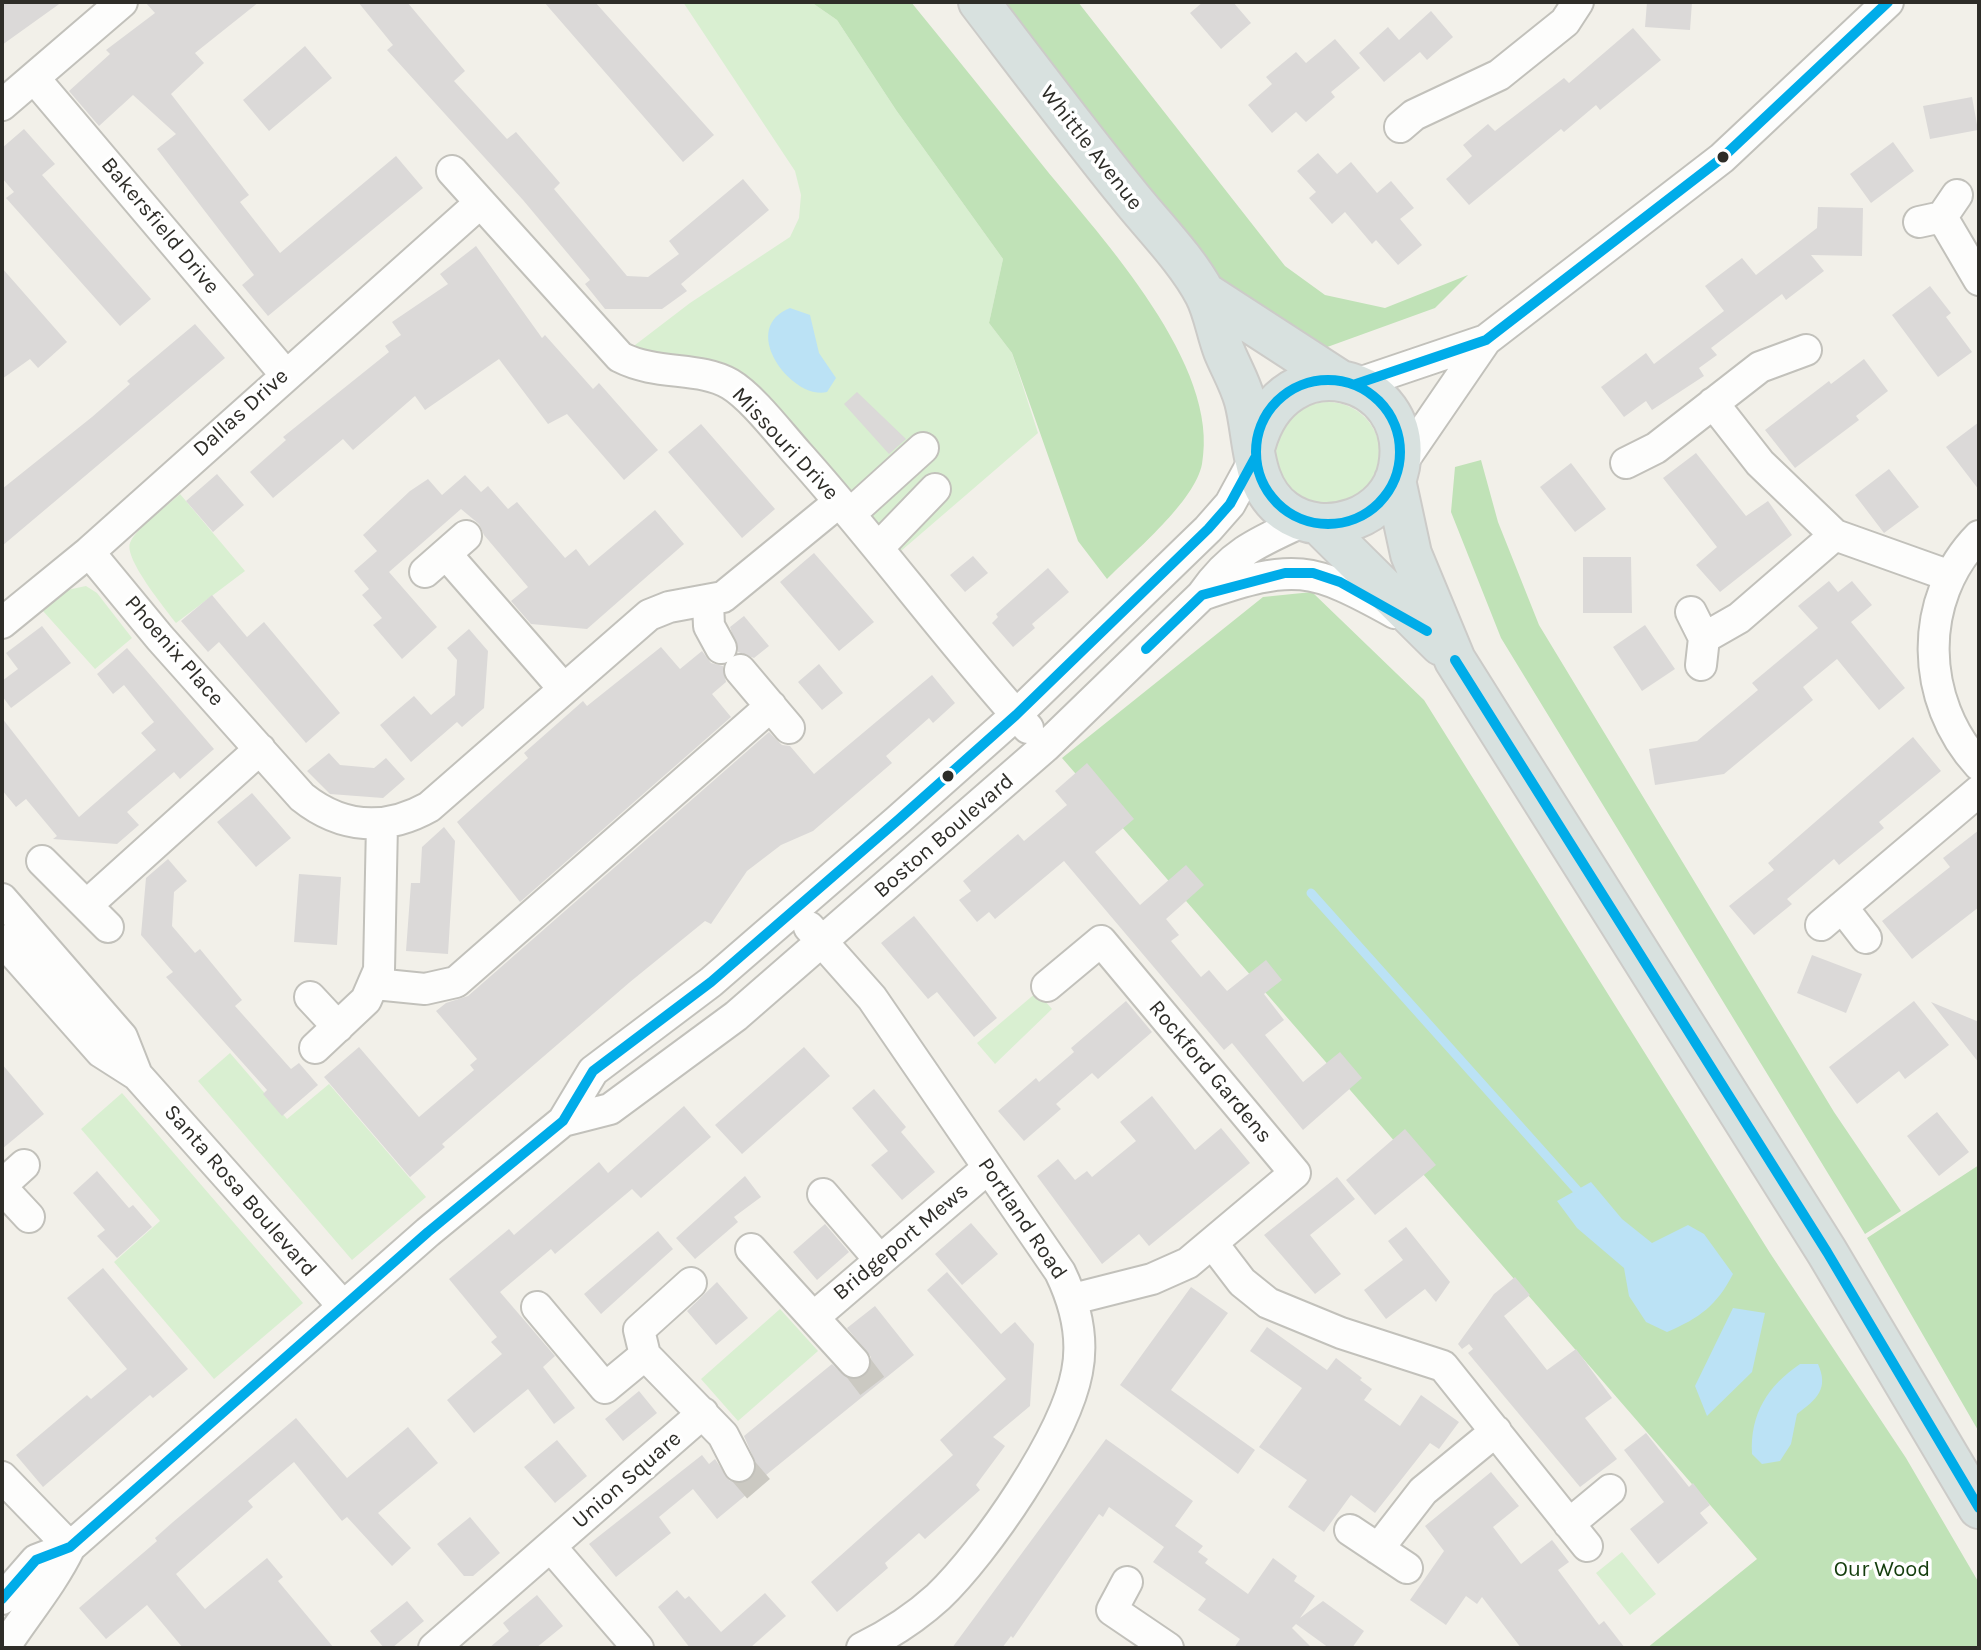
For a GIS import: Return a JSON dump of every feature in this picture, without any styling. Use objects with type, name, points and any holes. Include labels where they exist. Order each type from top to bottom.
[{"type":"main road","name":"Whittle Avenue","points":[[979,2],[1205,293],[1244,400],[1255,451]]},
{"type":"main road","name":"Whittle Avenue","points":[[1205,293],[1347,382]]},
{"type":"main road","points":[[1455,660],[1312,523],[1285,511],[1270,497],[1259,478],[1255,451],[1261,422],[1274,402],[1293,388],[1315,380],[1347,382],[1377,398],[1392,418],[1400,442],[1397,473],[1411,554],[1455,660],[1811,1226],[1979,1508]]},
{"type":"main road","points":[[1312,523],[1343,524],[1365,515],[1383,500],[1397,473]]},
{"type":"street","points":[[2,105],[122,2]]},
{"type":"street","points":[[1397,133],[1414,115],[1499,75],[1565,22],[1578,2]]},
{"type":"street","points":[[1397,473],[1486,340],[1722,158],[1889,4]]},
{"type":"street","name":"Bakersfield Drive","points":[[34,78],[285,374]]},
{"type":"street","name":"Missouri Drive","points":[[452,171],[620,357],[638,367],[711,376],[732,385],[845,508],[955,647],[1045,747]]},
{"type":"street","name":"Dallas Drive","points":[[2,623],[89,552],[480,203]]},
{"type":"street","points":[[1939,212],[1979,280]]},
{"type":"street","points":[[1347,382],[1486,340]]},
{"type":"street","points":[[1622,463],[1656,448],[1760,367],[1806,350]]},
{"type":"street","points":[[1713,403],[1760,463],[1835,535],[1950,576]]},
{"type":"street","name":"Phoenix Place","points":[[89,552],[160,638],[319,811],[350,822],[382,824],[405,820],[429,807],[649,615],[669,607],[708,602],[739,587],[923,448]]},
{"type":"street","name":"Boston Boulevard","points":[[2,1599],[36,1560],[70,1547],[343,1306],[563,1121],[593,1071],[711,982],[1016,715],[1208,529],[1230,504],[1255,451]]},
{"type":"street","points":[[878,548],[935,489]]},
{"type":"street","name":"Boston Boulevard","points":[[563,1121],[610,1109],[736,1016],[1045,747],[1202,595],[1220,569],[1243,549],[1312,523]]},
{"type":"street","points":[[1699,639],[1739,618],[1835,535]]},
{"type":"street","points":[[1979,536],[1950,576],[1933,628],[1932,658],[1945,712],[1979,765]]},
{"type":"street","points":[[446,554],[564,689]]},
{"type":"street","points":[[1202,595],[1256,578],[1313,573],[1340,582],[1427,631]]},
{"type":"street","points":[[375,984],[425,989],[456,982],[780,717],[731,659],[709,626],[708,602]]},
{"type":"street","points":[[88,904],[260,749]]},
{"type":"street","points":[[1866,938],[1831,916],[1979,791]]},
{"type":"street","points":[[315,1048],[366,1000],[375,984],[380,951],[382,824]]},
{"type":"street","points":[[42,861],[108,927]]},
{"type":"street","name":"Santa Rosa Boulevard","points":[[2,899],[122,1037],[137,1075]]},
{"type":"street","name":"Portland Road","points":[[794,912],[872,998],[1060,1272],[1073,1299],[1079,1332],[1078,1369],[1071,1398],[1051,1446],[940,1595],[874,1645]]},
{"type":"street","name":"Santa Rosa Boulevard","points":[[2,940],[101,1052],[137,1075],[343,1306]]},
{"type":"street","name":"Rockford Gardens","points":[[1047,986],[1101,941],[1295,1173],[1213,1244],[1171,1273],[1073,1299]]},
{"type":"street","points":[[310,997],[338,1027]]},
{"type":"street","points":[[24,1165],[2,1186],[29,1217]]},
{"type":"street","name":"Bridgeport Mews","points":[[814,1317],[988,1168]]},
{"type":"street","points":[[823,1194],[879,1259]]},
{"type":"street","points":[[1213,1244],[1242,1282],[1268,1303],[1294,1317],[1443,1366],[1578,1535],[1610,1490]]},
{"type":"street","name":"Bridgeport Mews","points":[[751,1249],[845,1352]]},
{"type":"street","points":[[691,1283],[639,1330],[645,1355],[683,1390],[713,1424],[739,1466]]},
{"type":"street","points":[[537,1307],[605,1388],[645,1355]]},
{"type":"street","name":"Union Square","points":[[434,1648],[551,1547],[713,1424]]},
{"type":"street","points":[[1378,1549],[1423,1491],[1496,1431]]},
{"type":"street","points":[[2,1477],[70,1547]]},
{"type":"street","points":[[1350,1530],[1407,1568]]},
{"type":"street","name":"Boston Boulevard","points":[[4,1648],[33,1603],[53,1583],[70,1547]]},
{"type":"street","points":[[551,1547],[638,1648]]},
{"type":"street","points":[[1127,1582],[1112,1610],[1168,1648]]},
{"type":"green space","points":[[683,2],[811,2],[837,20],[896,110],[1003,259],[989,323],[1012,353],[1038,433],[894,557],[738,379],[622,355],[690,303],[790,237],[799,218],[801,195],[795,171]]},
{"type":"green space","points":[[811,2],[911,2],[1096,230],[1152,305],[1176,346],[1193,386],[1203,426],[1202,464],[1188,494],[1176,510],[1107,579],[1078,541],[1012,353],[989,323],[1003,259],[896,110],[837,20]]},
{"type":"green space","points":[[994,2],[1078,2],[1285,266],[1325,295],[1385,308],[1468,275],[1435,308],[1319,350],[1269,328],[1180,242]]},
{"type":"green space","points":[[1328,402],[1348,406],[1365,417],[1376,434],[1380,454],[1376,474],[1365,491],[1348,502],[1328,506],[1308,502],[1291,491],[1280,474],[1276,454],[1280,434],[1291,417],[1308,406]]},
{"type":"green space","points":[[1481,460],[1498,522],[1539,625],[1834,1112],[1901,1211],[1865,1234],[1501,638],[1451,512],[1455,467]]},
{"type":"green space","points":[[180,494],[245,571],[176,623],[139,571],[130,543],[145,524]]},
{"type":"green space","points":[[86,586],[97,593],[132,638],[95,669],[43,611],[67,590]]},
{"type":"green space","name":"Our Wood","points":[[1312,592],[1424,700],[1770,1253],[1906,1458],[1979,1583],[1979,1648],[1647,1648],[1757,1559],[1062,758],[1263,597]]},
{"type":"green space","points":[[1037,992],[1052,1009],[995,1064],[977,1043]]},
{"type":"green space","points":[[230,1053],[287,1119],[329,1084],[426,1197],[352,1260],[198,1081]]},
{"type":"green space","points":[[122,1093],[303,1303],[214,1379],[114,1262],[160,1221],[81,1129]]},
{"type":"green space","points":[[1979,1165],[1979,1432],[1867,1238]]},
{"type":"green space","points":[[780,1309],[818,1351],[738,1421],[701,1379]]},
{"type":"green space","points":[[1622,1552],[1656,1594],[1630,1615],[1596,1573]]},
{"type":"water","points":[[790,308],[810,315],[819,353],[836,378],[827,392],[813,392],[799,386],[786,375],[769,346],[769,331],[775,318]]},
{"type":"water","points":[[1591,1182],[1622,1219],[1652,1243],[1688,1225],[1704,1234],[1733,1274],[1714,1302],[1698,1316],[1667,1332],[1646,1322],[1629,1296],[1624,1268],[1577,1228],[1557,1201]]},
{"type":"water","points":[[1733,1308],[1765,1313],[1752,1372],[1707,1416],[1695,1386]]},
{"type":"water","points":[[1800,1364],[1818,1364],[1822,1380],[1819,1393],[1797,1414],[1791,1444],[1780,1461],[1762,1464],[1752,1454],[1758,1413],[1770,1391]]},
{"type":"building","points":[[2,2],[62,2],[2,45]]},
{"type":"building","points":[[145,2],[259,2],[195,53],[204,63],[171,94],[249,195],[240,202],[280,253],[396,156],[423,188],[268,316],[242,285],[254,275],[157,149],[176,134],[133,95],[99,126],[69,91],[110,54],[106,50],[155,13]]},
{"type":"building","points":[[358,2],[407,2],[465,71],[454,81],[507,139],[516,132],[560,183],[554,189],[627,276],[648,277],[679,254],[669,241],[743,179],[769,210],[681,284],[687,291],[662,309],[605,309],[585,284],[590,280],[523,200],[387,50],[393,45]]},
{"type":"building","points":[[544,2],[595,2],[714,135],[683,162]]},
{"type":"building","points":[[1203,2],[1233,2],[1251,23],[1221,49],[1190,13]]},
{"type":"building","points":[[1647,2],[1692,2],[1690,30],[1645,27]]},
{"type":"building","points":[[1431,11],[1453,37],[1427,60],[1420,52],[1384,82],[1359,53],[1388,27],[1399,40]]},
{"type":"building","points":[[1633,28],[1661,60],[1600,110],[1596,105],[1564,132],[1561,129],[1469,205],[1446,179],[1472,156],[1463,145],[1488,124],[1495,131],[1564,78],[1569,83]]},
{"type":"building","points":[[1335,39],[1360,68],[1331,92],[1335,97],[1306,122],[1296,112],[1272,133],[1248,105],[1272,84],[1266,77],[1296,52],[1306,63]]},
{"type":"building","points":[[305,46],[332,78],[269,131],[243,100]]},
{"type":"building","points":[[1972,97],[1978,130],[1930,139],[1923,106]]},
{"type":"building","points":[[24,129],[55,164],[42,175],[151,299],[120,326],[6,198],[14,192],[2,178],[2,148]]},
{"type":"building","points":[[1893,142],[1914,171],[1871,203],[1850,174]]},
{"type":"building","points":[[1318,153],[1337,174],[1351,162],[1377,193],[1391,181],[1414,208],[1400,219],[1422,245],[1398,265],[1376,240],[1372,244],[1345,212],[1332,224],[1309,198],[1316,192],[1297,171]]},
{"type":"building","points":[[1818,207],[1863,208],[1862,256],[1811,255],[1824,271],[1786,300],[1782,294],[1711,348],[1717,355],[1699,368],[1704,376],[1652,410],[1646,401],[1624,417],[1601,387],[1646,353],[1654,364],[1724,311],[1705,286],[1742,258],[1756,275],[1817,228]]},
{"type":"building","points":[[476,246],[542,338],[545,335],[593,389],[599,383],[658,450],[624,480],[567,414],[548,424],[499,359],[425,410],[415,396],[353,450],[343,439],[273,498],[250,472],[286,440],[283,437],[389,352],[385,346],[401,335],[392,322],[448,284],[440,274]]},
{"type":"building","points":[[2,268],[67,342],[38,368],[30,359],[2,379]]},
{"type":"building","points":[[1930,286],[1951,313],[1946,317],[1972,352],[1938,377],[1892,315]]},
{"type":"building","points":[[195,324],[225,358],[2,546],[2,489],[92,417],[130,384],[127,381]]},
{"type":"building","points":[[1864,359],[1888,391],[1856,416],[1859,420],[1795,468],[1765,430],[1829,381],[1831,384]]},
{"type":"building","points":[[857,392],[906,439],[889,454],[844,404]]},
{"type":"building","points":[[1979,422],[1979,490],[1946,447]]},
{"type":"building","points":[[701,424],[775,509],[742,538],[668,452]]},
{"type":"building","points":[[1696,453],[1746,516],[1768,501],[1792,535],[1720,592],[1696,565],[1717,547],[1663,478]]},
{"type":"building","points":[[1571,463],[1606,509],[1575,532],[1540,487]]},
{"type":"building","points":[[1889,469],[1919,507],[1884,533],[1855,495]]},
{"type":"building","points":[[217,474],[244,505],[213,532],[186,501]]},
{"type":"building","points":[[465,475],[481,492],[488,486],[508,509],[517,502],[565,558],[576,549],[589,566],[655,510],[684,544],[587,629],[531,624],[511,601],[528,587],[484,535],[479,524],[461,509],[389,572],[437,627],[402,659],[373,625],[382,618],[362,595],[369,589],[354,571],[377,551],[363,535],[410,491],[428,479],[442,495]]},
{"type":"building","points":[[814,553],[874,622],[839,651],[780,582]]},
{"type":"building","points":[[973,556],[988,573],[965,592],[950,575]]},
{"type":"building","points":[[1583,557],[1631,557],[1632,613],[1583,613]]},
{"type":"building","points":[[1048,568],[1069,592],[1032,624],[1035,628],[1013,647],[992,623],[998,617],[996,614]]},
{"type":"building","points":[[1829,581],[1838,592],[1852,581],[1872,605],[1851,622],[1905,688],[1879,710],[1837,659],[1803,687],[1813,700],[1724,774],[1655,785],[1649,749],[1697,741],[1758,690],[1752,683],[1818,628],[1798,606]]},
{"type":"building","points":[[212,595],[247,637],[264,622],[340,713],[306,743],[219,642],[208,652],[181,621]]},
{"type":"building","points":[[744,616],[769,646],[754,658],[738,652],[730,627]]},
{"type":"building","points":[[1645,625],[1675,669],[1642,691],[1613,647]]},
{"type":"building","points":[[42,626],[71,663],[11,708],[2,696],[2,681],[18,669],[6,653]]},
{"type":"building","points":[[469,629],[488,651],[484,708],[462,727],[457,722],[411,762],[380,725],[414,696],[431,715],[455,695],[457,660],[447,648]]},
{"type":"building","points":[[661,647],[680,669],[702,651],[711,663],[723,666],[726,682],[712,694],[731,717],[520,902],[457,822],[528,758],[524,753],[583,701],[587,706]]},
{"type":"building","points":[[127,648],[214,749],[180,779],[174,772],[127,812],[139,825],[117,844],[53,839],[57,836],[26,799],[16,807],[2,790],[2,718],[79,817],[156,750],[141,733],[154,722],[124,685],[113,694],[97,674]]},
{"type":"building","points":[[819,664],[843,693],[822,710],[798,682]]},
{"type":"building","points":[[932,675],[955,703],[933,723],[929,718],[886,756],[892,763],[813,831],[781,845],[747,871],[711,924],[705,921],[630,982],[442,1144],[445,1147],[410,1177],[324,1077],[359,1047],[419,1117],[474,1070],[470,1065],[477,1059],[436,1011],[446,1003],[468,996],[769,732],[782,745],[790,746],[814,774]]},
{"type":"building","points":[[1913,737],[1941,771],[1879,822],[1884,828],[1839,865],[1834,859],[1787,899],[1792,904],[1754,935],[1729,906],[1774,870],[1768,863]]},
{"type":"building","points":[[329,753],[340,765],[374,768],[386,758],[405,779],[383,798],[330,794],[307,771]]},
{"type":"building","points":[[1087,763],[1134,819],[1095,852],[1140,905],[1186,865],[1204,885],[1166,919],[1179,935],[1171,941],[1201,977],[1209,970],[1227,991],[1266,960],[1282,980],[1264,994],[1284,1020],[1265,1035],[1303,1082],[1340,1052],[1362,1078],[1303,1130],[1232,1043],[1224,1050],[1064,861],[995,919],[989,912],[977,922],[959,900],[971,891],[963,881],[1018,834],[1024,841],[1067,805],[1055,791]]},
{"type":"building","points":[[252,793],[291,838],[256,867],[217,822]]},
{"type":"building","points":[[444,827],[455,841],[448,954],[406,951],[411,883],[420,883],[422,847]]},
{"type":"building","points":[[1979,830],[1979,907],[1912,959],[1882,921],[1950,867],[1943,858]]},
{"type":"building","points":[[168,859],[187,881],[174,892],[172,926],[195,953],[200,949],[242,1000],[235,1006],[291,1069],[299,1063],[318,1085],[282,1116],[263,1094],[267,1090],[166,977],[173,972],[141,935],[146,878]]},
{"type":"building","points":[[299,874],[341,877],[337,945],[294,942]]},
{"type":"building","points":[[914,916],[997,1018],[974,1037],[937,992],[928,999],[881,943]]},
{"type":"building","points":[[1812,955],[1862,974],[1846,1013],[1797,993]]},
{"type":"building","points":[[1126,1001],[1152,1032],[1098,1079],[1092,1073],[1056,1104],[1061,1109],[1024,1141],[998,1111],[1036,1078],[1039,1082],[1074,1052],[1071,1048]]},
{"type":"building","points":[[1914,1001],[1949,1045],[1905,1079],[1899,1071],[1857,1104],[1829,1067]]},
{"type":"building","points":[[1931,1002],[1979,1022],[1979,1063]]},
{"type":"building","points":[[804,1047],[830,1076],[742,1154],[715,1125]]},
{"type":"building","points":[[2,1064],[44,1114],[2,1149]]},
{"type":"building","points":[[874,1089],[906,1127],[901,1132],[935,1172],[902,1200],[871,1165],[888,1151],[852,1108]]},
{"type":"building","points":[[1152,1096],[1195,1150],[1221,1128],[1250,1163],[1149,1246],[1139,1234],[1102,1264],[1037,1176],[1058,1159],[1075,1180],[1087,1171],[1092,1177],[1136,1141],[1120,1122]]},
{"type":"building","points":[[684,1106],[711,1137],[641,1198],[632,1189],[555,1254],[551,1249],[500,1292],[555,1356],[543,1367],[575,1408],[554,1424],[528,1389],[474,1433],[447,1400],[502,1354],[491,1342],[497,1337],[449,1279],[509,1229],[514,1235],[599,1162],[608,1173]]},
{"type":"building","points":[[1937,1112],[1969,1152],[1939,1176],[1907,1136]]},
{"type":"building","points":[[1405,1129],[1436,1165],[1375,1215],[1346,1180]]},
{"type":"building","points":[[97,1171],[129,1208],[133,1205],[152,1227],[117,1258],[97,1236],[105,1230],[73,1193]]},
{"type":"building","points":[[745,1176],[761,1197],[734,1217],[738,1222],[695,1259],[676,1238]]},
{"type":"building","points":[[1337,1177],[1355,1199],[1310,1235],[1341,1274],[1315,1294],[1264,1235]]},
{"type":"building","points":[[971,1223],[998,1254],[962,1285],[935,1254]]},
{"type":"building","points":[[825,1224],[849,1252],[817,1280],[793,1252]]},
{"type":"building","points":[[1406,1227],[1450,1282],[1436,1302],[1425,1289],[1386,1319],[1364,1290],[1403,1260],[1388,1241]]},
{"type":"building","points":[[658,1231],[673,1249],[601,1314],[584,1294]]},
{"type":"building","points":[[103,1268],[188,1369],[153,1398],[150,1395],[43,1487],[16,1455],[87,1395],[91,1399],[127,1369],[67,1298]]},
{"type":"building","points":[[947,1272],[1001,1334],[1015,1322],[1034,1344],[1030,1406],[993,1437],[1005,1446],[976,1485],[980,1490],[925,1539],[919,1533],[885,1563],[888,1568],[837,1612],[811,1582],[953,1455],[940,1440],[1006,1379],[927,1290]]},
{"type":"building","points":[[1515,1277],[1530,1295],[1504,1316],[1547,1370],[1576,1349],[1612,1398],[1585,1418],[1617,1459],[1580,1487],[1468,1353],[1473,1349],[1469,1344],[1462,1349],[1458,1344],[1494,1294]]},
{"type":"building","points":[[717,1282],[748,1318],[716,1345],[687,1311]]},
{"type":"building","points":[[1191,1287],[1228,1313],[1171,1390],[1255,1450],[1238,1474],[1120,1385]]},
{"type":"building","points":[[875,1306],[914,1355],[750,1488],[752,1490],[717,1519],[693,1489],[659,1517],[671,1533],[616,1577],[589,1544],[702,1455],[709,1464],[715,1459],[730,1481],[748,1482],[757,1466],[744,1436],[832,1364],[849,1379],[867,1375],[871,1357],[847,1328]]},
{"type":"building","points":[[1267,1327],[1327,1370],[1336,1358],[1372,1389],[1364,1400],[1400,1426],[1421,1395],[1459,1422],[1439,1449],[1430,1443],[1375,1513],[1351,1495],[1324,1532],[1288,1507],[1307,1480],[1259,1447],[1302,1388],[1250,1351]]},
{"type":"building","points":[[639,1391],[657,1413],[623,1441],[605,1419]]},
{"type":"building","points":[[296,1418],[347,1478],[408,1427],[438,1463],[378,1513],[411,1548],[392,1566],[347,1517],[342,1521],[294,1462],[248,1501],[253,1507],[176,1574],[205,1609],[267,1558],[283,1577],[278,1581],[334,1648],[183,1648],[147,1605],[106,1639],[79,1608],[157,1541],[155,1538],[173,1522]]},
{"type":"building","points":[[1646,1433],[1689,1487],[1693,1483],[1710,1505],[1700,1513],[1708,1523],[1658,1564],[1630,1529],[1664,1502],[1624,1450]]},
{"type":"building","points":[[1106,1439],[1193,1501],[1175,1526],[1203,1546],[1198,1552],[1208,1559],[1205,1563],[1248,1594],[1273,1558],[1297,1576],[1294,1581],[1315,1596],[1300,1618],[1323,1601],[1364,1631],[1352,1648],[1329,1648],[1296,1624],[1292,1628],[1312,1648],[1234,1648],[1240,1639],[1198,1610],[1206,1599],[1153,1562],[1164,1547],[1109,1507],[1103,1517],[1099,1514],[1013,1638],[1011,1636],[1002,1648],[952,1648]]},
{"type":"building","points":[[557,1440],[587,1476],[555,1503],[524,1467]]},
{"type":"building","points":[[1491,1472],[1519,1506],[1493,1527],[1521,1564],[1552,1540],[1569,1562],[1558,1570],[1599,1625],[1604,1621],[1625,1648],[1521,1648],[1482,1597],[1477,1604],[1466,1596],[1446,1625],[1410,1600],[1444,1551],[1425,1526]]},
{"type":"building","points":[[470,1517],[500,1553],[473,1576],[464,1576],[437,1544]]},
{"type":"building","points":[[677,1590],[685,1599],[689,1596],[721,1632],[765,1593],[786,1616],[750,1648],[690,1648],[658,1607]]},
{"type":"building","points":[[537,1595],[563,1626],[536,1648],[489,1648],[509,1631],[503,1623]]},
{"type":"building","points":[[407,1601],[424,1621],[392,1648],[384,1648],[370,1631]]},
{"type":"waterway","points":[[1311,893],[1577,1190]]},
{"type":"tunnel","points":[[854,1362],[874,1388]]},
{"type":"tunnel","points":[[739,1466],[763,1494]]},
{"type":"transit line","points":[[1356,384],[1486,340],[1722,158],[1888,2]]},
{"type":"transit line","points":[[1328,380],[1356,385],[1379,401],[1395,424],[1400,452],[1395,480],[1379,503],[1356,519],[1328,524],[1300,519],[1277,503],[1261,480],[1256,452],[1261,424],[1277,401],[1300,385],[1328,380]]},
{"type":"transit line","points":[[2,1599],[36,1560],[70,1547],[428,1232],[563,1121],[593,1071],[711,982],[1016,715],[1208,529],[1230,504],[1255,458]]},
{"type":"transit line","points":[[1146,649],[1202,595],[1285,573],[1313,573],[1340,582],[1427,631]]},
{"type":"transit line","points":[[1455,660],[1827,1252],[1979,1508]]}]
